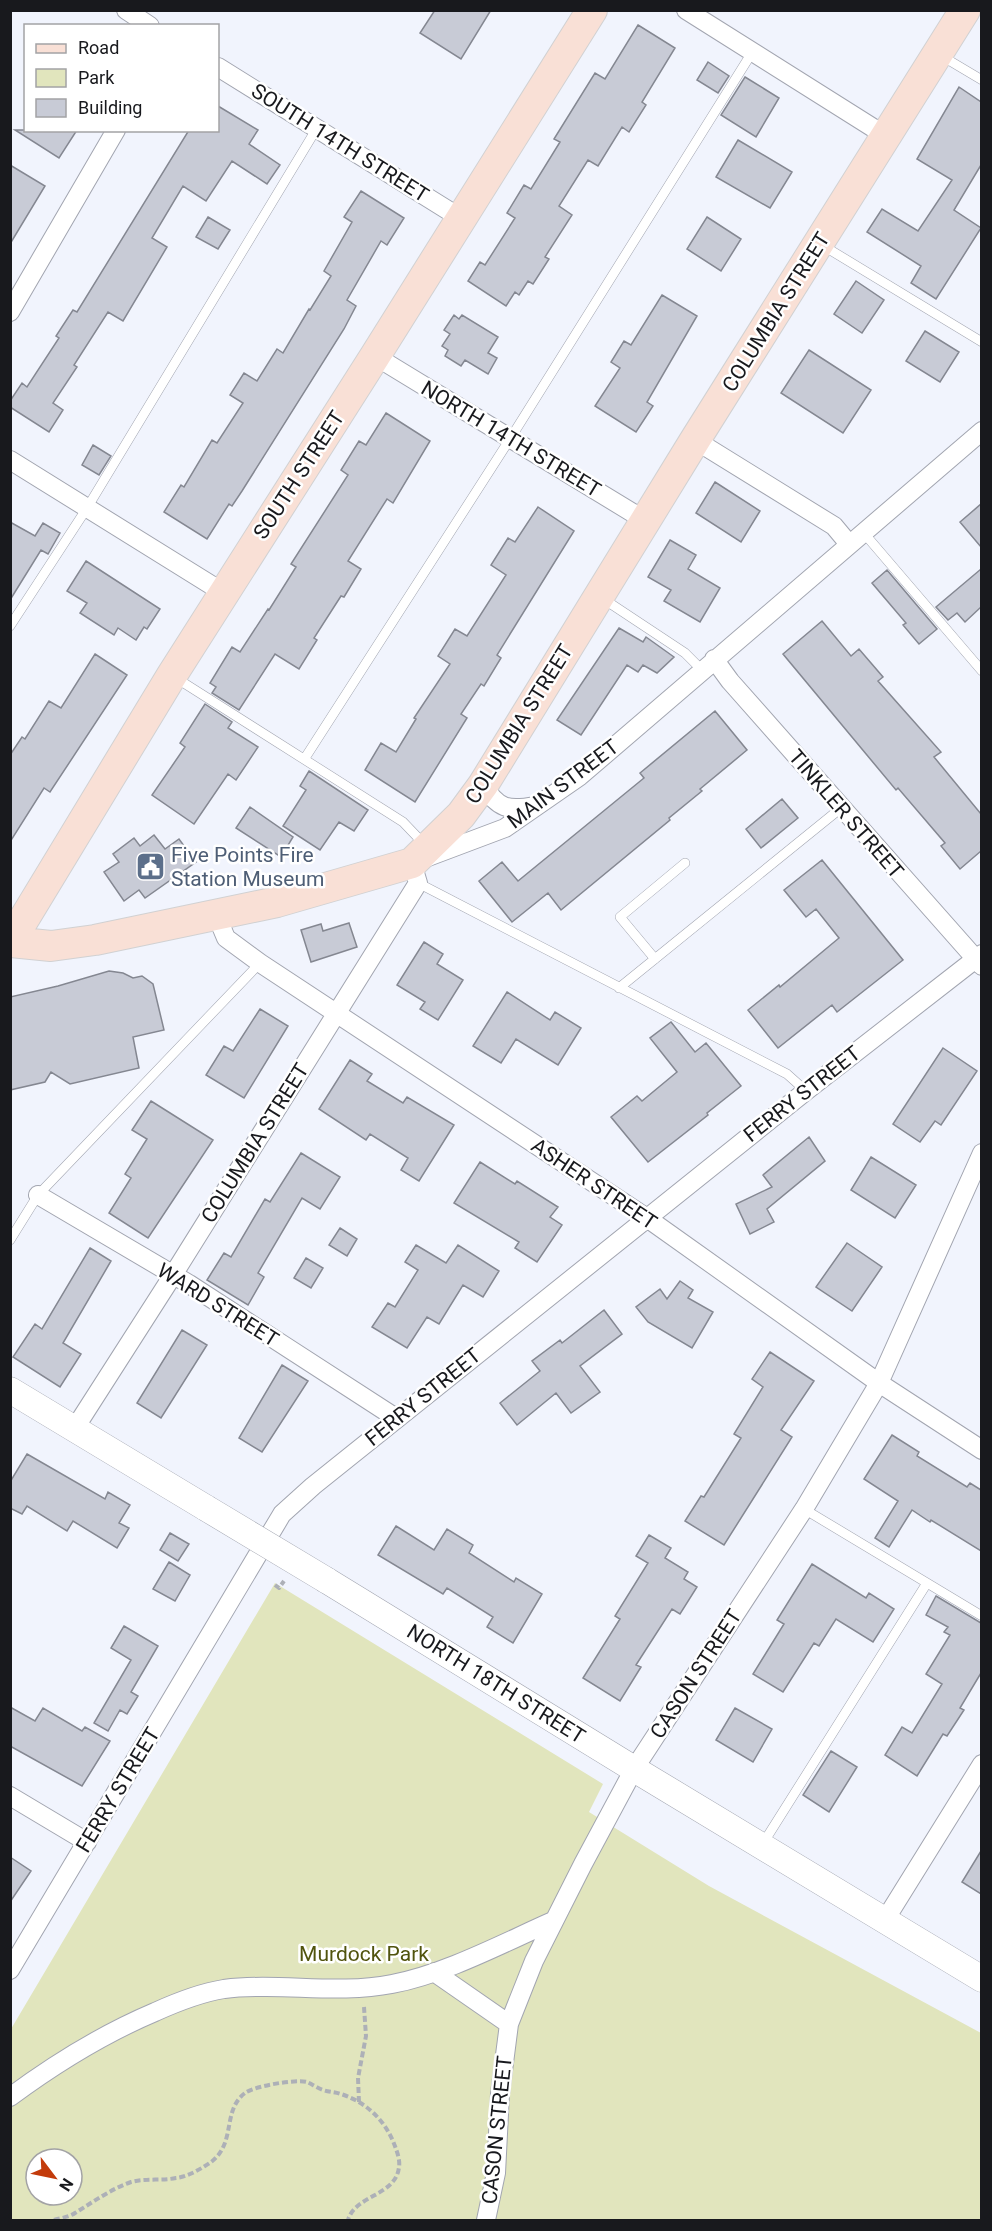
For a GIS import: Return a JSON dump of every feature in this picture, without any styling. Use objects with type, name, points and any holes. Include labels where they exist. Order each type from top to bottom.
[{"type":"main road","name":"SOUTH STREET","points":[[11,942],[172,675],[592,10]]},
{"type":"main road","name":"COLUMBIA STREET","points":[[419,864],[483,785],[695,440],[965,10]]},
{"type":"main road","name":"MAIN STREET","points":[[11,942],[51,946],[95,940],[277,902],[419,864]]},
{"type":"main road","name":"NORTH 18TH STREET","points":[[10,1390],[981,1979]]},
{"type":"street","points":[[126,10],[147,24]]},
{"type":"street","points":[[686,10],[886,136]]},
{"type":"street","name":"SOUTH 14TH STREET","points":[[219,68],[462,219]]},
{"type":"street","points":[[10,312],[115,132]]},
{"type":"street","name":"NORTH 14TH STREET","points":[[375,356],[646,521]]},
{"type":"street","name":"MAIN STREET","points":[[419,864],[505,828],[580,776],[981,431]]},
{"type":"street","points":[[695,440],[856,538]]},
{"type":"street","points":[[10,460],[224,594]]},
{"type":"street","name":"TINKLER STREET","points":[[708,665],[979,960]]},
{"type":"street","points":[[483,785],[493,800],[502,806],[517,809],[535,806]]},
{"type":"street","name":"COLUMBIA STREET","points":[[75,1428],[336,1014],[419,864]]},
{"type":"street","name":"ASHER STREET","points":[[216,914],[226,938],[260,963],[647,1218],[879,1383],[981,1450]]},
{"type":"street","name":"FERRY STREET","points":[[10,1970],[282,1514],[313,1485],[806,1091],[979,960]]},
{"type":"street","name":"CASON STREET","points":[[486,2220],[496,2172],[500,2094],[509,2024],[526,1978],[634,1769],[804,1509],[879,1383],[981,1153]]},
{"type":"street","name":"WARD STREET","points":[[38,1195],[173,1275],[396,1418]]},
{"type":"street","points":[[885,1920],[981,1764]]},
{"type":"street","points":[[10,1796],[87,1842]]},
{"type":"street","points":[[10,2097],[87,2044],[195,1995],[225,1989],[363,1988],[393,1984],[434,1972],[553,1922]]},
{"type":"street","points":[[434,1972],[509,2024]]},
{"type":"lane","points":[[305,758],[510,439],[753,51]]},
{"type":"lane","points":[[938,54],[981,80]]},
{"type":"lane","points":[[10,626],[87,508],[317,128]]},
{"type":"lane","points":[[819,243],[981,342]]},
{"type":"lane","points":[[856,538],[981,671]]},
{"type":"lane","points":[[600,597],[685,653],[708,665]]},
{"type":"lane","points":[[172,675],[403,822],[419,864],[619,988],[787,1074],[806,1091]]},
{"type":"lane","points":[[619,988],[841,808]]},
{"type":"lane","points":[[655,959],[620,916],[685,863]]},
{"type":"lane","points":[[10,1240],[38,1195],[260,963]]},
{"type":"lane","points":[[804,1509],[981,1616]]},
{"type":"lane","points":[[761,1846],[927,1583]]},
{"type":"path","points":[[359,2102],[358,2078],[366,2036],[363,1988]]},
{"type":"path","points":[[54,2220],[74,2214],[98,2198],[128,2183],[142,2179],[178,2178],[207,2166],[222,2154],[227,2140],[228,2125],[244,2093],[290,2081],[305,2082],[359,2102],[383,2122],[391,2134],[400,2167],[395,2179],[350,2212],[348,2220]]},
{"type":"green space","name":"Murdock Park","points":[[275,1583],[603,1784],[589,1812],[709,1886],[981,2033],[981,2220],[11,2220],[11,2029]]},
{"type":"building","points":[[435,10],[491,10],[461,59],[420,33]]},
{"type":"building","points":[[638,25],[675,48],[642,102],[646,105],[629,132],[622,127],[598,166],[588,160],[559,206],[572,215],[545,257],[549,259],[533,284],[528,281],[519,295],[515,292],[506,306],[468,281],[480,262],[485,265],[515,218],[507,213],[524,185],[531,189],[560,142],[554,139],[595,73],[605,79]]},
{"type":"building","points":[[708,62],[729,76],[718,93],[697,80]]},
{"type":"building","points":[[745,77],[779,98],[756,137],[721,115]]},
{"type":"building","points":[[959,87],[981,102],[981,165],[954,210],[981,228],[936,299],[911,283],[921,266],[867,232],[882,209],[918,231],[952,180],[917,159]]},
{"type":"building","points":[[219,107],[258,130],[249,144],[280,165],[267,184],[232,161],[206,201],[183,186],[152,238],[167,247],[123,321],[108,312],[74,365],[77,367],[53,403],[63,410],[49,432],[10,407],[10,401],[22,383],[27,387],[59,338],[56,336],[73,310],[77,312],[188,132],[219,132]]},
{"type":"building","points":[[15,130],[76,132],[59,158]]},
{"type":"building","points":[[738,140],[792,172],[770,208],[716,177]]},
{"type":"building","points":[[10,165],[45,186],[10,244]]},
{"type":"building","points":[[361,191],[404,218],[387,245],[381,241],[347,300],[356,306],[344,329],[242,491],[232,506],[229,504],[207,539],[164,512],[181,485],[184,487],[212,440],[217,443],[243,403],[230,395],[244,373],[257,381],[277,349],[283,353],[331,276],[324,271],[352,222],[344,217]]},
{"type":"building","points":[[208,217],[230,230],[218,249],[196,237]]},
{"type":"building","points":[[707,217],[741,239],[721,271],[687,249]]},
{"type":"building","points":[[856,281],[884,300],[862,333],[834,314]]},
{"type":"building","points":[[662,295],[697,316],[647,402],[653,406],[636,432],[595,406],[620,368],[611,362],[624,341],[631,345]]},
{"type":"building","points":[[454,315],[459,319],[462,315],[498,337],[488,353],[497,358],[488,374],[465,360],[461,366],[445,356],[448,350],[442,346],[450,334],[444,330]]},
{"type":"building","points":[[925,331],[959,352],[940,382],[906,361]]},
{"type":"building","points":[[809,350],[871,390],[843,433],[781,393]]},
{"type":"building","points":[[386,413],[430,441],[393,503],[387,499],[348,561],[361,569],[314,638],[317,640],[299,669],[275,654],[239,710],[212,693],[216,687],[210,683],[232,647],[240,652],[269,610],[296,567],[291,564],[348,475],[341,470],[359,441],[366,445]]},
{"type":"building","points":[[93,445],[111,456],[99,475],[82,465]]},
{"type":"building","points":[[715,482],[760,511],[741,542],[696,513]]},
{"type":"building","points":[[981,504],[981,547],[960,522]]},
{"type":"building","points":[[538,507],[574,531],[497,655],[501,658],[484,686],[481,684],[461,714],[467,718],[415,802],[365,770],[381,743],[396,752],[416,719],[414,718],[450,664],[438,656],[455,629],[467,636],[506,575],[491,565],[508,538],[515,542]]},
{"type":"building","points":[[10,522],[35,536],[43,523],[60,533],[48,554],[41,550],[10,600]]},
{"type":"building","points":[[670,540],[696,555],[688,569],[720,588],[700,622],[664,601],[671,590],[648,577]]},
{"type":"building","points":[[86,561],[160,609],[147,629],[144,627],[136,640],[118,628],[114,635],[80,613],[87,603],[67,591]]},
{"type":"building","points":[[981,569],[981,607],[965,622],[957,613],[948,620],[936,607]]},
{"type":"building","points":[[887,570],[937,629],[919,644],[903,625],[906,623],[872,583]]},
{"type":"building","points":[[822,621],[851,656],[859,649],[883,677],[878,681],[941,752],[934,757],[981,814],[981,851],[960,869],[941,846],[945,843],[898,788],[896,790],[783,654]]},
{"type":"building","points":[[619,628],[643,642],[646,637],[674,657],[657,673],[643,665],[638,672],[627,665],[581,735],[557,720]]},
{"type":"building","points":[[95,654],[127,675],[50,792],[44,788],[10,842],[10,755],[22,737],[25,739],[49,701],[61,708]]},
{"type":"building","points":[[205,704],[232,722],[228,728],[258,747],[236,780],[228,774],[194,824],[152,795],[185,747],[180,743]]},
{"type":"building","points":[[715,711],[747,750],[700,789],[702,791],[669,818],[670,820],[561,910],[548,893],[512,922],[479,881],[502,862],[518,881],[644,778],[640,773]]},
{"type":"building","points":[[309,771],[368,810],[354,831],[339,822],[320,850],[283,826],[306,790],[300,786]]},
{"type":"building","points":[[782,799],[798,818],[761,848],[746,829]]},
{"type":"building","points":[[250,807],[293,837],[281,857],[236,828]]},
{"type":"building","name":"Five Points Fire Station Museum","points":[[154,835],[165,849],[179,839],[196,862],[145,898],[139,890],[124,901],[104,872],[119,862],[113,854],[134,838],[140,846]]},
{"type":"building","points":[[822,860],[903,960],[837,1012],[832,1005],[778,1048],[748,1010],[779,985],[780,987],[839,938],[816,909],[806,917],[784,890]]},
{"type":"building","points":[[349,923],[357,947],[311,962],[301,930],[321,924],[323,931]]},
{"type":"building","points":[[424,942],[443,954],[437,964],[463,980],[438,1020],[420,1009],[425,1002],[397,985]]},
{"type":"building","points":[[109,971],[123,973],[133,978],[142,976],[153,984],[164,1030],[133,1037],[139,1068],[70,1084],[51,1072],[45,1082],[10,1090],[10,997]]},
{"type":"building","points":[[507,992],[550,1020],[555,1012],[581,1028],[558,1065],[516,1039],[501,1063],[473,1046]]},
{"type":"building","points":[[260,1009],[288,1026],[244,1098],[206,1075],[224,1046],[233,1051]]},
{"type":"building","points":[[671,1022],[695,1052],[706,1043],[741,1086],[648,1162],[611,1117],[637,1096],[642,1101],[677,1072],[650,1038]]},
{"type":"building","points":[[943,1048],[977,1071],[941,1125],[935,1121],[920,1142],[893,1124]]},
{"type":"building","points":[[350,1060],[372,1074],[367,1081],[403,1103],[407,1097],[454,1125],[419,1181],[401,1170],[408,1158],[370,1134],[366,1140],[319,1109]]},
{"type":"building","points":[[151,1101],[213,1140],[148,1238],[109,1213],[131,1178],[125,1174],[147,1139],[132,1130]]},
{"type":"building","points":[[809,1137],[825,1161],[767,1209],[774,1222],[750,1234],[736,1204],[772,1187],[763,1175]]},
{"type":"building","points":[[301,1153],[340,1177],[320,1209],[302,1198],[258,1273],[264,1277],[248,1305],[207,1280],[224,1253],[231,1257],[265,1199],[270,1202]]},
{"type":"building","points":[[871,1157],[916,1185],[895,1218],[851,1190]]},
{"type":"building","points":[[480,1162],[515,1184],[517,1181],[558,1207],[550,1217],[562,1225],[537,1262],[515,1248],[519,1242],[454,1203]]},
{"type":"building","points":[[340,1228],[357,1239],[347,1256],[329,1245]]},
{"type":"building","points":[[847,1243],[882,1267],[852,1311],[816,1287]]},
{"type":"building","points":[[416,1245],[446,1263],[458,1245],[499,1271],[483,1297],[463,1285],[439,1324],[427,1317],[407,1348],[372,1327],[388,1303],[395,1307],[418,1270],[405,1262]]},
{"type":"building","points":[[90,1248],[111,1261],[63,1343],[81,1354],[60,1387],[13,1357],[35,1324],[42,1329]]},
{"type":"building","points":[[306,1258],[323,1268],[311,1288],[294,1278]]},
{"type":"building","points":[[680,1281],[693,1290],[688,1298],[713,1312],[692,1348],[648,1322],[636,1307],[660,1289],[667,1299]]},
{"type":"building","points":[[604,1310],[622,1334],[580,1366],[600,1392],[571,1413],[556,1393],[517,1425],[500,1403],[540,1371],[532,1361],[560,1340],[562,1343]]},
{"type":"building","points":[[182,1330],[207,1345],[161,1418],[137,1403]]},
{"type":"building","points":[[770,1352],[814,1381],[781,1430],[792,1437],[724,1545],[685,1521],[701,1496],[704,1497],[741,1438],[734,1434],[763,1387],[752,1379]]},
{"type":"building","points":[[282,1365],[308,1381],[262,1452],[239,1438]]},
{"type":"building","points":[[892,1435],[919,1452],[917,1456],[967,1487],[970,1483],[981,1490],[981,1551],[912,1510],[889,1547],[875,1538],[898,1501],[864,1479]]},
{"type":"building","points":[[27,1454],[105,1499],[108,1492],[130,1505],[119,1523],[129,1528],[117,1548],[73,1521],[67,1531],[27,1506],[22,1514],[10,1508],[10,1482]]},
{"type":"building","points":[[396,1526],[434,1550],[447,1529],[473,1545],[469,1553],[514,1582],[516,1578],[542,1594],[513,1643],[487,1627],[493,1617],[447,1588],[443,1594],[378,1555]]},
{"type":"building","points":[[170,1533],[189,1544],[178,1561],[160,1550]]},
{"type":"building","points":[[649,1535],[671,1548],[665,1558],[688,1572],[684,1579],[697,1587],[680,1614],[672,1609],[636,1665],[641,1667],[620,1701],[583,1678],[620,1619],[615,1616],[648,1563],[636,1556]]},
{"type":"building","points":[[169,1562],[190,1575],[175,1601],[153,1589]]},
{"type":"building","points":[[812,1564],[866,1598],[869,1593],[894,1609],[873,1642],[836,1619],[819,1646],[814,1643],[783,1692],[753,1674],[784,1624],[777,1620]]},
{"type":"building","points":[[936,1596],[981,1623],[981,1673],[960,1708],[964,1710],[947,1736],[943,1734],[917,1776],[885,1755],[902,1727],[912,1733],[942,1684],[926,1674],[950,1635],[944,1632],[948,1627],[926,1615]]},
{"type":"building","points":[[124,1626],[158,1646],[131,1692],[138,1696],[127,1714],[120,1710],[108,1731],[94,1723],[131,1660],[111,1648]]},
{"type":"building","points":[[10,1707],[35,1721],[43,1708],[82,1731],[85,1727],[110,1741],[82,1786],[10,1746]]},
{"type":"building","points":[[735,1708],[772,1729],[753,1762],[716,1740]]},
{"type":"building","points":[[831,1751],[857,1767],[829,1812],[803,1795]]},
{"type":"building","points":[[981,1851],[981,1894],[962,1882]]},
{"type":"building","points":[[10,1857],[31,1871],[10,1902]]},
{"type":"place","name":"Five Points Fire Station Museum","points":[[150,867]]}]
